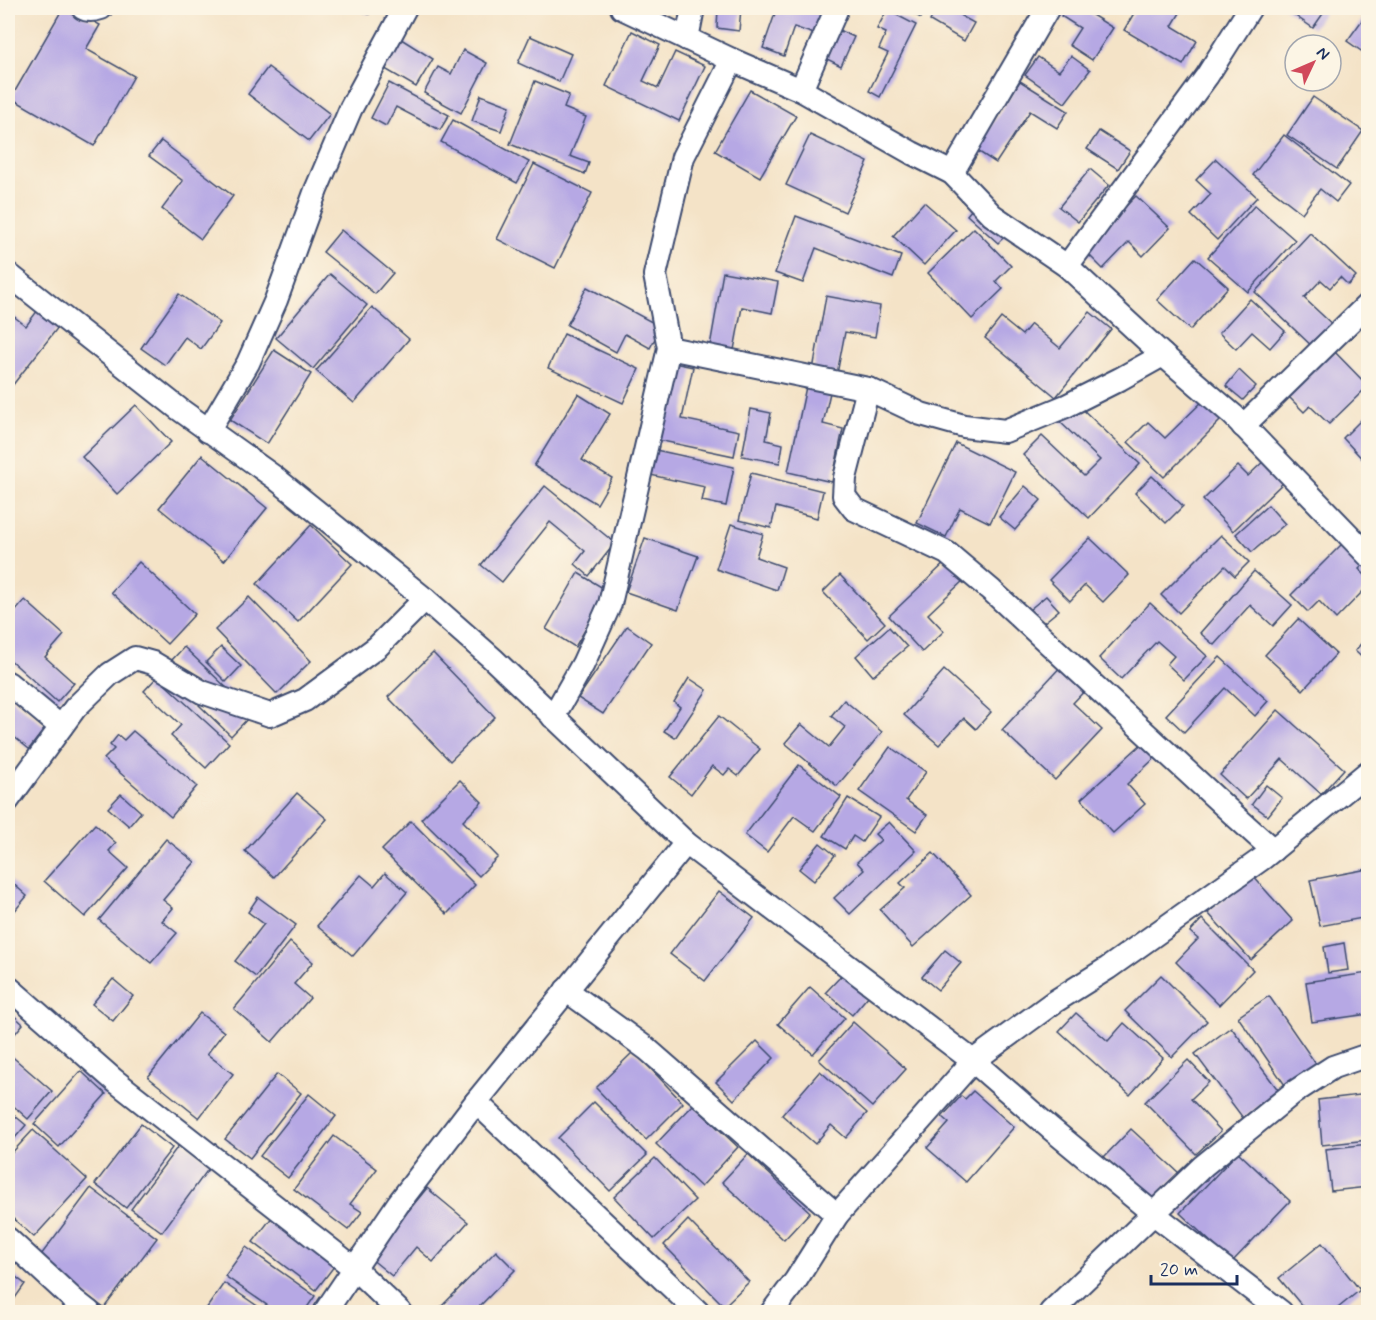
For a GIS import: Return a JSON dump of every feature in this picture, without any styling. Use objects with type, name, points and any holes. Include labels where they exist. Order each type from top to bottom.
[{"type":"street","points":[[83,8],[86,10],[101,8]]},
{"type":"street","points":[[208,431],[248,363],[276,300],[316,190],[351,108],[405,8]]},
{"type":"street","points":[[622,8],[801,90],[952,173],[992,215],[1067,266],[1163,355],[1233,415],[1368,555]]},
{"type":"street","points":[[687,39],[693,8]]},
{"type":"street","points":[[801,90],[837,8]]},
{"type":"street","points":[[952,173],[1048,8]]},
{"type":"street","points":[[1067,266],[1207,76],[1250,8]]},
{"type":"street","points":[[554,717],[583,664],[610,604],[669,348],[655,275],[683,157],[732,60]]},
{"type":"street","points":[[8,274],[208,431],[274,477],[425,599],[494,659],[686,843],[973,1061],[1154,1214],[1281,1312]]},
{"type":"street","points":[[1243,426],[1368,304]]},
{"type":"street","points":[[669,348],[868,389],[921,414],[964,426],[1005,431],[1066,406],[1163,355]]},
{"type":"street","points":[[868,389],[845,478],[844,496],[854,509],[947,554],[1000,598],[1273,850]]},
{"type":"street","points":[[8,800],[75,708],[110,674],[135,658],[153,663],[202,692],[270,715],[305,700],[377,647],[425,599]]},
{"type":"street","points":[[8,683],[61,727]]},
{"type":"street","points":[[772,1312],[796,1280],[837,1215],[973,1061],[1273,850],[1368,772]]},
{"type":"street","points":[[325,1312],[398,1204],[476,1102],[686,843]]},
{"type":"street","points":[[8,987],[114,1080],[354,1268],[400,1312]]},
{"type":"street","points":[[566,990],[647,1049],[837,1215]]},
{"type":"street","points":[[1051,1312],[1203,1166],[1293,1093],[1333,1067],[1368,1055]]},
{"type":"street","points":[[476,1102],[698,1312]]},
{"type":"street","points":[[8,1239],[89,1312]]},
{"type":"building","points":[[63,8],[70,8],[100,25],[86,49],[134,76],[94,146],[11,98]]},
{"type":"building","points":[[353,8],[372,8],[369,14]]},
{"type":"building","points":[[434,8],[456,8],[451,17]]},
{"type":"building","points":[[718,8],[741,8],[739,31],[717,28]]},
{"type":"building","points":[[777,8],[827,8],[817,35],[794,27],[784,56],[763,48]]},
{"type":"building","points":[[903,8],[927,8],[921,18]]},
{"type":"building","points":[[937,8],[965,8],[961,16],[974,23],[964,41],[930,21]]},
{"type":"building","points":[[1066,8],[1081,8],[1113,28],[1092,60],[1069,45],[1080,28],[1061,16]]},
{"type":"building","points":[[1137,8],[1183,8],[1172,26],[1197,41],[1183,65],[1124,30]]},
{"type":"building","points":[[1284,8],[1327,8],[1313,28]]},
{"type":"building","points":[[887,10],[916,25],[880,97],[869,91],[888,53],[879,49],[886,33],[877,29]]},
{"type":"building","points":[[1368,12],[1368,53],[1367,55],[1347,41]]},
{"type":"building","points":[[838,30],[854,37],[841,66],[825,58]]},
{"type":"building","points":[[632,31],[660,45],[643,81],[658,88],[675,52],[705,66],[679,121],[606,86]]},
{"type":"building","points":[[530,36],[571,54],[559,82],[518,63]]},
{"type":"building","points":[[398,37],[433,59],[416,87],[380,66]]},
{"type":"building","points":[[463,50],[487,63],[461,113],[424,93],[438,67],[451,74]]},
{"type":"building","points":[[1071,56],[1090,70],[1065,103],[1025,75],[1038,57],[1059,71]]},
{"type":"building","points":[[268,67],[330,114],[309,141],[248,94]]},
{"type":"building","points":[[535,81],[569,95],[564,108],[586,117],[570,156],[589,163],[585,174],[510,144]]},
{"type":"building","points":[[1020,81],[1068,111],[1057,128],[1030,111],[996,163],[976,150]]},
{"type":"building","points":[[389,83],[449,115],[440,130],[396,107],[386,126],[371,118]]},
{"type":"building","points":[[750,90],[796,116],[760,177],[715,151]]},
{"type":"building","points":[[481,95],[510,106],[501,131],[472,121]]},
{"type":"building","points":[[1313,97],[1363,131],[1337,169],[1287,135]]},
{"type":"building","points":[[453,120],[529,162],[517,183],[441,142]]},
{"type":"building","points":[[1099,131],[1130,151],[1118,169],[1087,149]]},
{"type":"building","points":[[810,135],[868,162],[845,212],[786,185]]},
{"type":"building","points":[[1284,135],[1349,185],[1336,202],[1320,189],[1302,213],[1253,175]]},
{"type":"building","points":[[161,141],[233,196],[201,239],[162,209],[183,181],[149,156]]},
{"type":"building","points":[[1216,159],[1257,197],[1217,240],[1191,215],[1211,194],[1196,180]]},
{"type":"building","points":[[534,164],[592,193],[555,268],[497,239]]},
{"type":"building","points":[[1090,169],[1109,185],[1078,222],[1059,207]]},
{"type":"building","points":[[1136,196],[1170,228],[1143,256],[1129,242],[1103,269],[1083,249]]},
{"type":"building","points":[[924,202],[956,230],[924,265],[893,236]]},
{"type":"building","points":[[976,204],[1008,233],[998,243],[967,215]]},
{"type":"building","points":[[1255,205],[1295,240],[1248,292],[1208,257]]},
{"type":"building","points":[[796,216],[901,256],[893,278],[816,248],[803,283],[775,273]]},
{"type":"building","points":[[974,228],[1011,266],[996,281],[1003,289],[972,319],[928,273]]},
{"type":"building","points":[[341,230],[393,273],[375,294],[323,252]]},
{"type":"building","points":[[1310,233],[1356,276],[1348,285],[1340,277],[1330,288],[1321,280],[1304,298],[1336,328],[1315,349],[1255,292]]},
{"type":"building","points":[[1195,258],[1228,287],[1190,330],[1157,300]]},
{"type":"building","points":[[723,272],[778,282],[772,313],[742,307],[734,350],[710,346]]},
{"type":"building","points":[[330,274],[367,305],[313,369],[276,338]]},
{"type":"building","points":[[587,287],[661,327],[650,348],[625,334],[616,352],[567,325]]},
{"type":"building","points":[[179,294],[220,323],[201,349],[185,337],[165,365],[141,348]]},
{"type":"building","points":[[826,296],[880,306],[875,337],[845,332],[837,374],[813,370]]},
{"type":"building","points":[[1250,299],[1285,331],[1270,348],[1252,332],[1236,349],[1219,333]]},
{"type":"building","points":[[372,307],[409,339],[354,403],[316,371]]},
{"type":"building","points":[[38,310],[59,326],[8,391],[8,320],[12,315],[26,326]]},
{"type":"building","points":[[1090,312],[1111,329],[1056,397],[985,338],[1001,318],[1022,335],[1031,324],[1060,348]]},
{"type":"building","points":[[564,334],[639,369],[623,403],[548,368]]},
{"type":"building","points":[[1332,349],[1368,386],[1329,424],[1310,406],[1304,412],[1286,394]]},
{"type":"building","points":[[274,350],[311,374],[267,444],[230,420]]},
{"type":"building","points":[[669,362],[693,367],[682,419],[739,431],[734,456],[653,439]]},
{"type":"building","points":[[1239,370],[1256,386],[1243,400],[1226,386]]},
{"type":"building","points":[[807,382],[831,388],[823,424],[843,429],[832,482],[788,472]]},
{"type":"building","points":[[578,394],[610,414],[582,460],[612,478],[597,504],[534,466]]},
{"type":"building","points":[[1207,397],[1226,415],[1164,477],[1128,442],[1148,422],[1165,438]]},
{"type":"building","points":[[1076,403],[1140,464],[1089,518],[1023,455],[1042,436],[1084,476],[1100,460],[1059,421]]},
{"type":"building","points":[[136,405],[171,442],[117,494],[82,457]]},
{"type":"building","points":[[751,409],[771,413],[766,440],[783,444],[780,463],[742,456]]},
{"type":"building","points":[[1368,413],[1368,465],[1343,438]]},
{"type":"building","points":[[956,443],[1015,472],[990,523],[960,508],[946,537],[917,523]]},
{"type":"building","points":[[651,449],[734,467],[726,506],[702,501],[705,487],[646,474]]},
{"type":"building","points":[[202,455],[267,508],[224,561],[159,508]]},
{"type":"building","points":[[1268,457],[1288,478],[1233,531],[1203,500],[1238,466],[1248,476]]},
{"type":"building","points":[[751,473],[823,491],[817,518],[776,507],[771,528],[739,520]]},
{"type":"building","points":[[1152,476],[1183,506],[1166,523],[1135,493]]},
{"type":"building","points":[[545,486],[615,543],[589,576],[575,564],[585,551],[550,522],[502,582],[481,565]]},
{"type":"building","points":[[1025,486],[1041,500],[1015,530],[999,517]]},
{"type":"building","points":[[1268,505],[1285,524],[1252,552],[1236,534]]},
{"type":"building","points":[[731,524],[763,534],[756,557],[784,567],[777,590],[716,569]]},
{"type":"building","points":[[311,525],[352,564],[298,622],[257,584]]},
{"type":"building","points":[[1221,535],[1249,562],[1235,576],[1225,566],[1179,613],[1161,595]]},
{"type":"building","points":[[645,538],[698,556],[678,610],[626,592]]},
{"type":"building","points":[[1090,538],[1129,575],[1103,602],[1085,585],[1070,601],[1049,580]]},
{"type":"building","points":[[1347,539],[1368,560],[1359,569],[1368,578],[1368,586],[1336,619],[1319,601],[1308,612],[1291,595]]},
{"type":"building","points":[[949,559],[967,577],[928,614],[944,631],[922,652],[889,616]]},
{"type":"building","points":[[139,562],[195,614],[167,644],[111,592]]},
{"type":"building","points":[[1254,571],[1292,605],[1273,626],[1250,605],[1214,645],[1200,633]]},
{"type":"building","points":[[578,573],[608,591],[575,647],[546,629]]},
{"type":"building","points":[[840,575],[885,623],[868,639],[823,592]]},
{"type":"building","points":[[1046,596],[1059,610],[1042,624],[1029,610]]},
{"type":"building","points":[[249,597],[311,661],[277,694],[215,630]]},
{"type":"building","points":[[25,600],[64,635],[45,657],[74,683],[57,702],[8,658],[8,620]]},
{"type":"building","points":[[1150,603],[1207,656],[1184,680],[1167,664],[1174,656],[1157,641],[1121,679],[1099,658]]},
{"type":"building","points":[[1298,619],[1336,654],[1303,690],[1265,655]]},
{"type":"building","points":[[627,626],[651,643],[603,714],[578,698]]},
{"type":"building","points":[[889,627],[907,647],[873,676],[856,656]]},
{"type":"building","points":[[1368,635],[1368,663],[1355,651]]},
{"type":"building","points":[[184,647],[253,713],[231,736],[199,705],[208,696],[171,661]]},
{"type":"building","points":[[221,647],[241,666],[226,682],[206,662]]},
{"type":"building","points":[[433,653],[495,717],[450,761],[388,697]]},
{"type":"building","points":[[1220,657],[1268,701],[1255,716],[1225,688],[1184,732],[1166,715]]},
{"type":"building","points":[[1065,662],[1090,685],[1073,703],[1102,730],[1055,780],[1002,730]]},
{"type":"building","points":[[944,670],[991,712],[976,729],[964,718],[939,745],[904,715]]},
{"type":"building","points":[[157,677],[229,743],[206,768],[171,736],[181,725],[144,691]]},
{"type":"building","points":[[689,678],[707,690],[675,738],[664,731],[680,707],[674,702]]},
{"type":"building","points":[[8,697],[46,727],[29,749],[8,732]]},
{"type":"building","points":[[844,700],[882,732],[837,786],[785,743],[801,724],[829,747],[845,727],[831,716]]},
{"type":"building","points":[[1278,710],[1344,769],[1321,794],[1282,759],[1246,799],[1220,775]]},
{"type":"building","points":[[719,716],[760,749],[738,776],[729,769],[724,775],[712,766],[691,794],[670,777]]},
{"type":"building","points":[[133,731],[197,786],[171,817],[104,759],[114,749],[110,745],[118,735],[124,740]]},
{"type":"building","points":[[1146,740],[1159,754],[1127,784],[1145,804],[1113,833],[1081,799]]},
{"type":"building","points":[[890,747],[926,772],[906,800],[927,815],[916,831],[859,791]]},
{"type":"building","points":[[799,765],[841,797],[815,831],[794,816],[767,852],[745,835]]},
{"type":"building","points":[[460,780],[482,802],[463,821],[498,857],[479,876],[421,819]]},
{"type":"building","points":[[1266,785],[1282,798],[1268,816],[1252,804]]},
{"type":"building","points":[[297,793],[327,819],[274,877],[245,851]]},
{"type":"building","points":[[121,794],[141,812],[129,826],[108,808]]},
{"type":"building","points":[[848,798],[879,817],[862,842],[853,836],[845,849],[824,836]]},
{"type":"building","points":[[411,821],[475,885],[447,914],[382,850]]},
{"type":"building","points":[[889,822],[916,851],[850,914],[834,898],[864,870],[857,862],[881,840],[875,834]]},
{"type":"building","points":[[95,824],[116,843],[109,851],[128,868],[85,917],[44,881]]},
{"type":"building","points":[[166,839],[195,862],[163,900],[173,908],[162,921],[177,933],[151,963],[99,920]]},
{"type":"building","points":[[820,843],[835,855],[814,881],[799,869]]},
{"type":"building","points":[[933,853],[971,895],[913,947],[880,910],[905,888],[900,883]]},
{"type":"building","points":[[1368,869],[1368,917],[1320,926],[1310,880]]},
{"type":"building","points":[[385,873],[407,892],[353,956],[317,926],[361,875],[374,886]]},
{"type":"building","points":[[1251,874],[1293,921],[1251,960],[1208,913]]},
{"type":"building","points":[[8,879],[27,896],[8,919]]},
{"type":"building","points":[[719,891],[754,918],[705,981],[670,954]]},
{"type":"building","points":[[258,897],[296,925],[256,977],[235,961],[264,924],[248,912]]},
{"type":"building","points":[[1202,919],[1253,970],[1219,1005],[1176,962],[1198,939],[1190,932]]},
{"type":"building","points":[[290,942],[313,962],[294,984],[310,998],[272,1042],[234,1009]]},
{"type":"building","points":[[1344,943],[1348,970],[1328,973],[1324,947]]},
{"type":"building","points":[[945,950],[961,963],[938,990],[922,977]]},
{"type":"building","points":[[844,973],[869,995],[852,1015],[826,992]]},
{"type":"building","points":[[1368,973],[1368,1014],[1312,1022],[1306,982]]},
{"type":"building","points":[[1161,975],[1207,1021],[1172,1057],[1125,1011]]},
{"type":"building","points":[[113,979],[133,996],[113,1021],[92,1004]]},
{"type":"building","points":[[810,987],[845,1018],[813,1054],[778,1024]]},
{"type":"building","points":[[1269,996],[1318,1067],[1287,1088],[1238,1017]]},
{"type":"building","points":[[8,1010],[23,1024],[8,1042]]},
{"type":"building","points":[[200,1013],[224,1032],[207,1054],[233,1074],[199,1118],[148,1077]]},
{"type":"building","points":[[1076,1013],[1108,1041],[1124,1023],[1163,1058],[1130,1095],[1059,1031]]},
{"type":"building","points":[[853,1022],[906,1069],[872,1107],[819,1060]]},
{"type":"building","points":[[1231,1027],[1279,1091],[1243,1118],[1195,1054]]},
{"type":"building","points":[[757,1041],[774,1058],[734,1100],[716,1082]]},
{"type":"building","points":[[634,1051],[683,1103],[646,1140],[596,1088]]},
{"type":"building","points":[[8,1053],[52,1091],[28,1119],[8,1101]]},
{"type":"building","points":[[1188,1060],[1209,1082],[1191,1099],[1221,1131],[1196,1154],[1145,1102]]},
{"type":"building","points":[[81,1071],[106,1094],[59,1147],[34,1124]]},
{"type":"building","points":[[820,1071],[867,1113],[846,1138],[831,1125],[815,1144],[782,1115]]},
{"type":"building","points":[[277,1074],[301,1093],[250,1158],[225,1139]]},
{"type":"building","points":[[973,1091],[1014,1127],[966,1182],[927,1148],[949,1123],[942,1117],[961,1096],[965,1099]]},
{"type":"building","points":[[309,1094],[336,1116],[288,1178],[260,1156]]},
{"type":"building","points":[[1368,1094],[1368,1140],[1322,1145],[1318,1100]]},
{"type":"building","points":[[594,1102],[647,1155],[610,1191],[558,1138]]},
{"type":"building","points":[[693,1105],[738,1147],[701,1187],[656,1144]]},
{"type":"building","points":[[8,1110],[26,1125],[8,1146]]},
{"type":"building","points":[[141,1124],[172,1148],[126,1208],[95,1184]]},
{"type":"building","points":[[1131,1129],[1179,1173],[1152,1201],[1104,1157]]},
{"type":"building","points":[[33,1130],[87,1179],[34,1237],[8,1214],[8,1157]]},
{"type":"building","points":[[334,1136],[377,1169],[350,1204],[362,1212],[348,1230],[294,1189]]},
{"type":"building","points":[[182,1141],[212,1164],[162,1232],[131,1209]]},
{"type":"building","points":[[1368,1144],[1368,1187],[1331,1191],[1326,1149]]},
{"type":"building","points":[[1238,1152],[1290,1201],[1232,1262],[1180,1213]]},
{"type":"building","points":[[748,1154],[810,1212],[784,1240],[722,1182]]},
{"type":"building","points":[[655,1158],[695,1200],[654,1239],[614,1197]]},
{"type":"building","points":[[91,1188],[157,1238],[104,1308],[38,1259]]},
{"type":"building","points":[[427,1188],[468,1222],[433,1262],[416,1247],[392,1276],[370,1258]]},
{"type":"building","points":[[276,1212],[338,1261],[316,1290],[253,1242]]},
{"type":"building","points":[[688,1220],[749,1282],[724,1306],[664,1245]]},
{"type":"building","points":[[1322,1243],[1360,1290],[1333,1312],[1307,1312],[1279,1278]]},
{"type":"building","points":[[246,1247],[315,1296],[304,1312],[277,1312],[225,1276]]},
{"type":"building","points":[[496,1251],[515,1270],[474,1312],[447,1312],[441,1307]]},
{"type":"building","points":[[8,1271],[25,1284],[8,1308]]},
{"type":"building","points":[[224,1283],[266,1312],[204,1312]]}]
